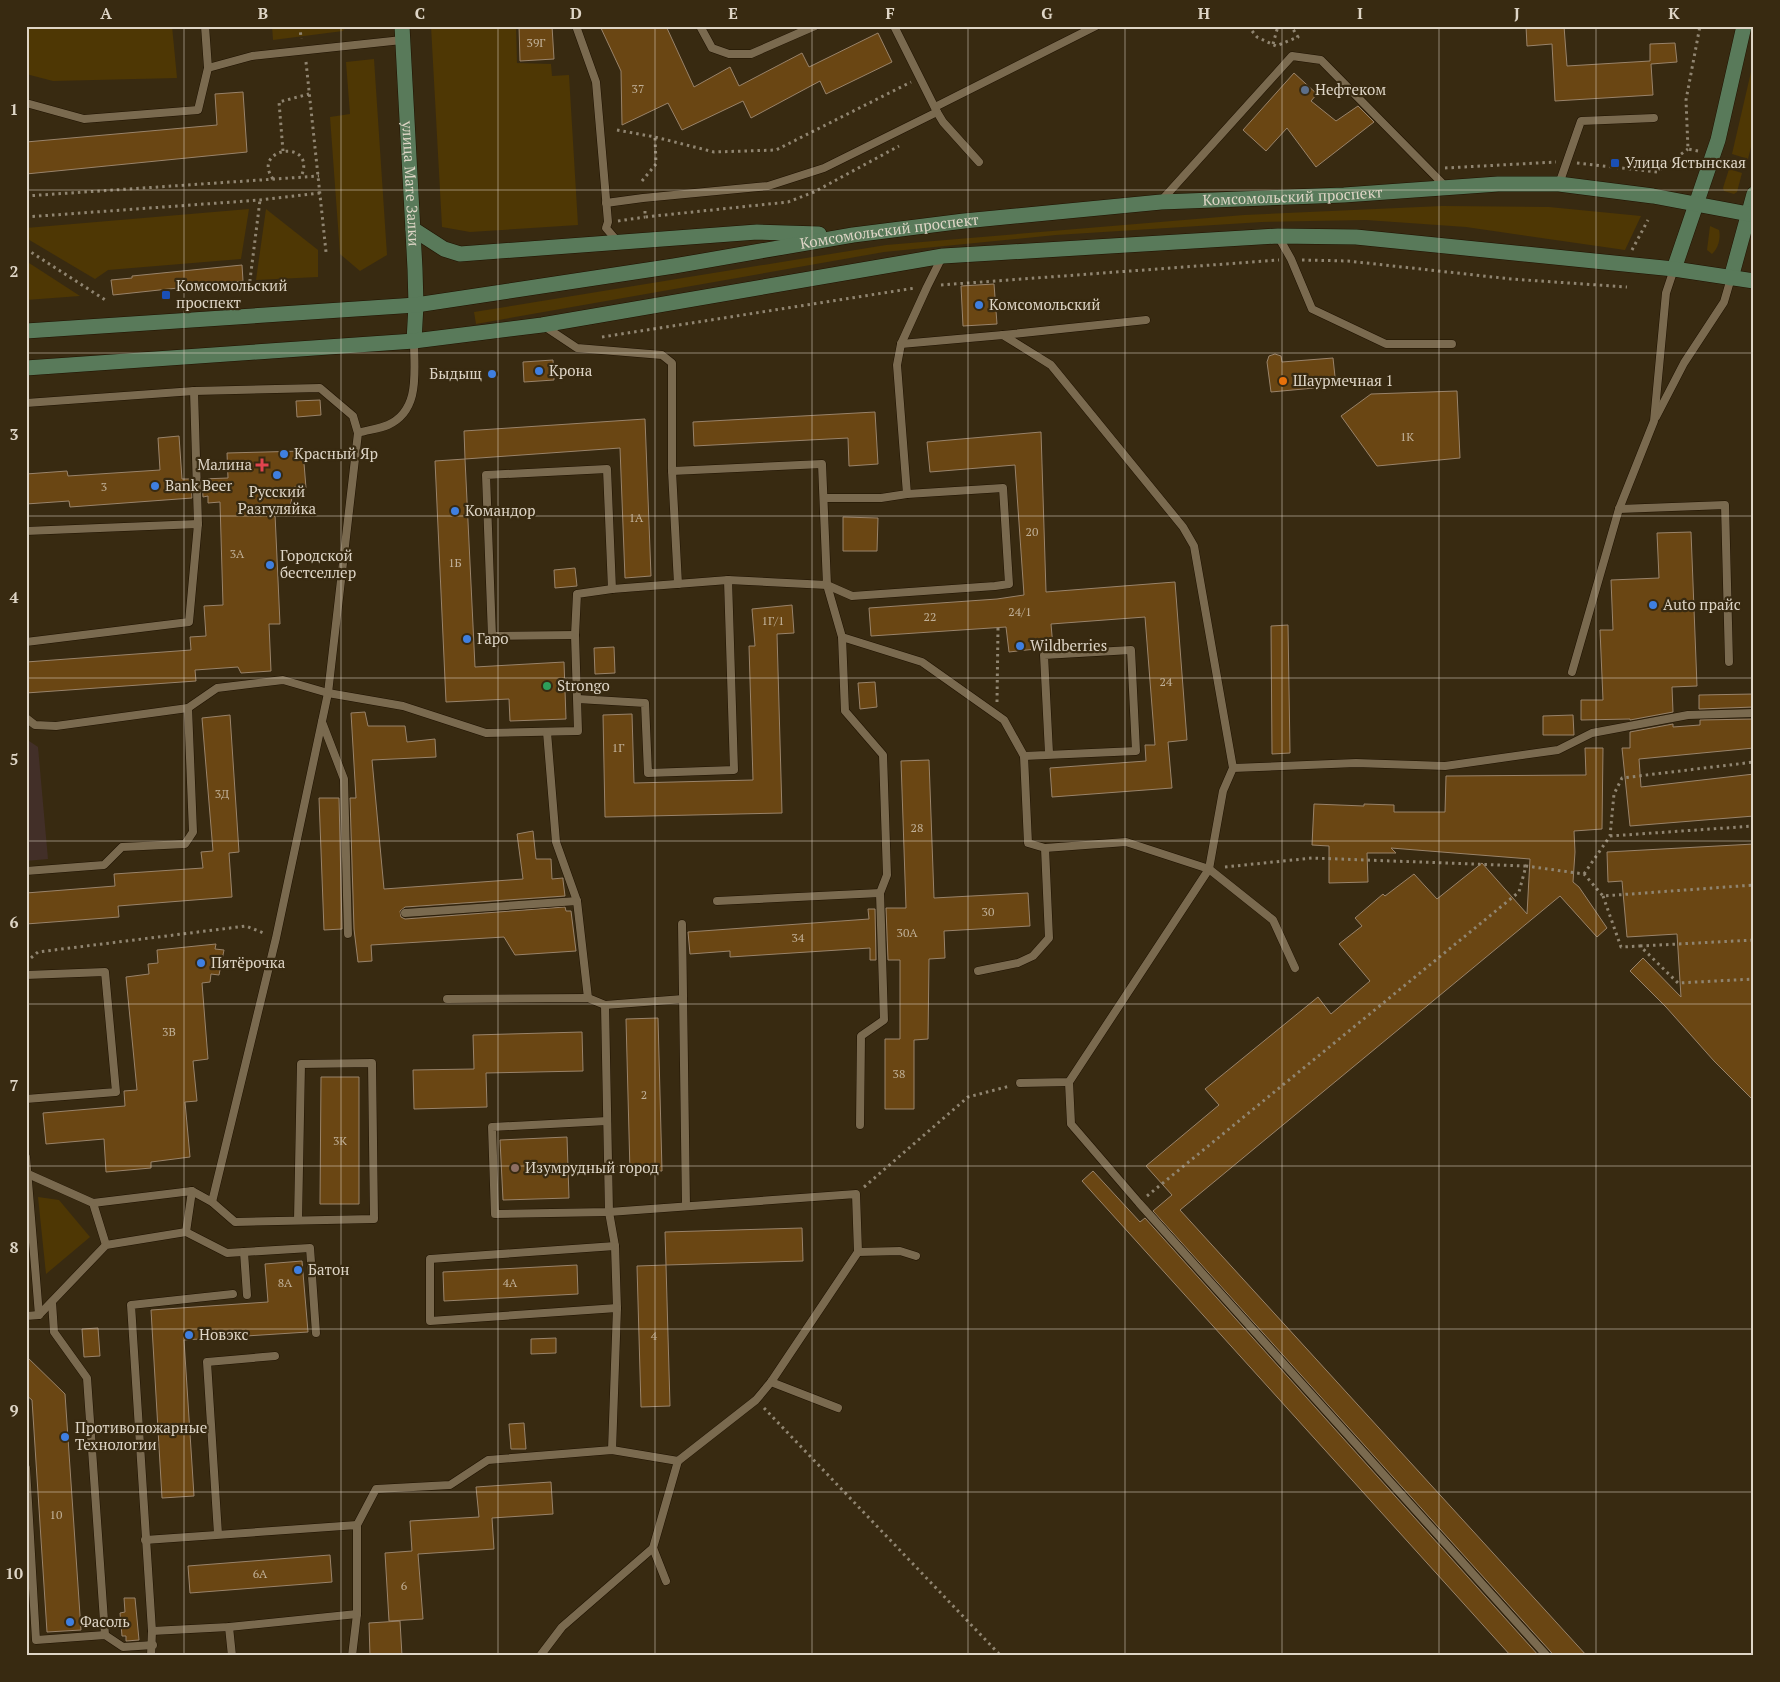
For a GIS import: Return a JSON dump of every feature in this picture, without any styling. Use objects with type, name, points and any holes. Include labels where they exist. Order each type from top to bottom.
[{"type":"main road","points":[[1674,269],[1718,140],[1744,26]]},
{"type":"main road","name":"улица Мате Залки","points":[[402,33],[413,228],[416,305],[414,341]]},
{"type":"main road","name":"Комсомольский проспект","points":[[26,331],[416,305],[674,266],[853,235],[964,221],[1161,202],[1344,195],[1498,184],[1559,184],[1653,196],[1751,214]]},
{"type":"main road","points":[[1731,278],[1751,214],[1754,194]]},
{"type":"main road","points":[[413,228],[444,249],[460,254],[757,232],[853,235]]},
{"type":"main road","name":"Комсомольский проспект","points":[[26,368],[414,341],[542,325],[943,256],[1278,236],[1356,237],[1674,269],[1754,281]]},
{"type":"lane","points":[[26,102],[84,119],[198,110],[208,68],[205,26]]},
{"type":"lane","points":[[576,26],[596,82],[608,222],[606,228],[618,242]]},
{"type":"lane","points":[[700,26],[712,48],[729,54],[751,54],[815,26]]},
{"type":"lane","points":[[894,26],[943,122],[979,162]]},
{"type":"lane","points":[[606,203],[768,186],[824,168],[1096,26]]},
{"type":"lane","points":[[208,68],[252,56],[302,50],[402,33]]},
{"type":"lane","points":[[1161,202],[1292,56],[1321,60],[1446,187]]},
{"type":"lane","points":[[1559,184],[1581,122],[1654,118]]},
{"type":"lane","points":[[1278,236],[1291,259],[1312,309],[1386,344],[1452,344]]},
{"type":"lane","points":[[907,494],[897,365],[901,344],[927,286],[943,256]]},
{"type":"lane","points":[[1654,421],[1666,293],[1674,269]]},
{"type":"lane","points":[[1572,672],[1619,509],[1654,421],[1684,363],[1724,302],[1731,278]]},
{"type":"lane","points":[[901,344],[1146,320]]},
{"type":"lane","points":[[542,325],[577,348],[662,355],[672,362],[672,471],[678,584]]},
{"type":"lane","points":[[1004,335],[1051,365],[1183,527],[1194,546],[1233,768],[1223,791],[1208,869],[1068,1082],[1071,1124],[1139,1203],[1548,1656]]},
{"type":"lane","points":[[358,433],[388,425],[406,412],[414,395],[414,341]]},
{"type":"lane","points":[[26,403],[194,391],[320,388],[353,416],[358,433],[328,692],[276,938],[212,1202]]},
{"type":"lane","points":[[26,642],[189,622],[198,524],[194,391]]},
{"type":"lane","points":[[672,471],[822,464],[826,585],[842,636],[845,711],[883,755],[887,875],[880,893],[884,1020],[861,1036],[860,1125]]},
{"type":"lane","points":[[575,635],[492,636],[486,475],[607,470],[612,589]]},
{"type":"lane","points":[[26,718],[36,726],[56,726],[188,708],[217,688],[282,680],[328,692],[403,706],[486,733],[578,731],[575,635],[577,594],[612,589],[728,580],[826,585],[852,596],[1009,584],[1003,488],[907,494],[881,498],[824,498]]},
{"type":"lane","points":[[1619,509],[1725,506],[1729,662]]},
{"type":"lane","points":[[26,531],[198,524]]},
{"type":"lane","points":[[578,700],[645,703],[648,773],[734,770],[728,580]]},
{"type":"lane","points":[[842,636],[922,662],[1004,720],[1024,756],[1028,843],[1045,848],[1126,842],[1208,869],[1273,920],[1294,968]]},
{"type":"lane","points":[[1024,756],[1136,751],[1130,650],[1044,655],[1049,754]]},
{"type":"lane","points":[[26,871],[104,866],[122,848],[185,844],[193,832],[188,708]]},
{"type":"lane","points":[[1233,768],[1356,763],[1445,766],[1558,750],[1592,733],[1688,716],[1754,713]]},
{"type":"lane","points":[[322,722],[344,779],[348,934]]},
{"type":"lane","points":[[547,732],[556,842],[577,901],[588,998]]},
{"type":"lane","points":[[978,971],[1018,963],[1033,956],[1049,938],[1045,848]]},
{"type":"lane","points":[[717,901],[880,893]]},
{"type":"lane","points":[[405,913],[577,901]]},
{"type":"lane","points":[[682,924],[686,1206]]},
{"type":"lane","points":[[26,975],[105,972],[116,1092],[26,1099]]},
{"type":"lane","points":[[447,999],[588,998],[606,1005],[683,999]]},
{"type":"lane","points":[[606,1005],[609,1212],[615,1246],[617,1308],[612,1450]]},
{"type":"lane","points":[[28,1174],[93,1203],[192,1192],[212,1202],[235,1222],[374,1219],[372,1063],[301,1064],[298,1220]]},
{"type":"lane","points":[[1020,1083],[1068,1082]]},
{"type":"lane","points":[[540,1656],[562,1627],[653,1548],[678,1461],[756,1400],[771,1382],[858,1252],[856,1194],[609,1212],[495,1214],[492,1127],[607,1121]]},
{"type":"lane","points":[[26,1156],[38,1315]]},
{"type":"lane","points":[[186,1232],[192,1192]]},
{"type":"lane","points":[[93,1203],[106,1245]]},
{"type":"lane","points":[[26,1316],[38,1315],[106,1245],[186,1232],[227,1253],[310,1248],[316,1333]]},
{"type":"lane","points":[[615,1246],[430,1259],[430,1320],[617,1308]]},
{"type":"lane","points":[[858,1252],[900,1251],[916,1256]]},
{"type":"lane","points":[[244,1252],[247,1295]]},
{"type":"lane","points":[[151,1656],[153,1645],[131,1305],[233,1294]]},
{"type":"lane","points":[[52,1302],[54,1332],[87,1378],[105,1635]]},
{"type":"lane","points":[[218,1534],[207,1362],[275,1356]]},
{"type":"lane","points":[[771,1382],[838,1408]]},
{"type":"lane","points":[[352,1656],[357,1614],[357,1525],[376,1490],[450,1485],[488,1460],[612,1450],[678,1461]]},
{"type":"lane","points":[[26,1468],[36,1640],[105,1635],[123,1647],[153,1645]]},
{"type":"lane","points":[[145,1540],[357,1525]]},
{"type":"lane","points":[[653,1548],[666,1581]]},
{"type":"lane","points":[[152,1631],[230,1627],[357,1614]]},
{"type":"lane","points":[[230,1627],[232,1656]]},
{"type":"path","points":[[1248,26],[1257,37],[1276,46],[1298,37],[1291,26]]},
{"type":"path","points":[[1273,44],[1278,26]]},
{"type":"path","points":[[1699,151],[1688,149],[1686,100],[1700,26]]},
{"type":"path","points":[[302,50],[306,62],[326,252]]},
{"type":"path","points":[[617,130],[655,137],[714,152],[776,150],[919,78]]},
{"type":"path","points":[[283,151],[279,102],[309,94]]},
{"type":"path","points":[[642,181],[656,164],[655,137]]},
{"type":"path","points":[[274,180],[269,169],[270,163],[272,157],[283,151],[296,153],[301,158],[304,171],[301,177]]},
{"type":"path","points":[[1729,161],[1746,166]]},
{"type":"path","points":[[26,196],[319,176]]},
{"type":"path","points":[[26,217],[260,200],[320,193]]},
{"type":"path","points":[[249,288],[260,200]]},
{"type":"path","points":[[608,222],[644,217]]},
{"type":"path","points":[[1632,250],[1648,220]]},
{"type":"path","points":[[26,249],[107,301]]},
{"type":"path","points":[[594,338],[927,286],[1291,259],[1348,261],[1501,278],[1627,287]]},
{"type":"path","points":[[997,715],[998,627]]},
{"type":"path","points":[[1584,874],[1610,836],[1614,794],[1622,778],[1754,762]]},
{"type":"path","points":[[1610,836],[1754,826]]},
{"type":"path","points":[[1208,869],[1312,858],[1526,866],[1584,874],[1603,896],[1622,947],[1754,940]]},
{"type":"path","points":[[1139,1203],[1519,892],[1526,866]]},
{"type":"path","points":[[1603,896],[1754,885]]},
{"type":"path","points":[[26,962],[38,952],[246,926],[276,938]]},
{"type":"path","points":[[1640,946],[1678,983],[1754,979]]},
{"type":"path","points":[[856,1194],[968,1098],[1020,1083]]},
{"type":"path","points":[[756,1400],[1001,1656]]},
{"type":"shaded area","points":[[26,26],[172,26],[177,78],[53,81],[26,74]]},
{"type":"shaded area","points":[[272,26],[347,26],[343,31],[273,40]]},
{"type":"shaded area","points":[[431,26],[516,26],[517,63],[551,64],[552,76],[569,75],[578,225],[470,232],[442,227]]},
{"type":"shaded area","points":[[374,59],[387,255],[360,271],[340,254],[330,117],[350,114],[346,62]]},
{"type":"shaded area","points":[[1754,59],[1754,135],[1748,159],[1732,154]]},
{"type":"shaded area","points":[[1729,169],[1742,173],[1737,192],[1734,194],[1724,191],[1723,188]]},
{"type":"shaded area","points":[[1442,206],[1549,207],[1641,216],[1625,250],[1466,227],[1366,220],[1262,222],[1056,235],[884,252],[476,324],[474,312],[886,245],[1244,215]]},
{"type":"shaded area","points":[[249,209],[241,259],[108,270],[95,279],[26,238],[26,228]]},
{"type":"shaded area","points":[[266,209],[318,250],[318,277],[256,280]]},
{"type":"shaded area","points":[[1710,226],[1719,230],[1720,233],[1717,246],[1712,254],[1707,250]]},
{"type":"shaded area","points":[[26,261],[80,296],[26,300]]},
{"type":"shaded area","points":[[26,739],[38,747],[48,859],[26,861]]},
{"type":"shaded area","points":[[38,1197],[59,1200],[90,1237],[46,1274]]},
{"type":"building","points":[[519,26],[552,26],[554,59],[520,61]]},
{"type":"building","points":[[600,26],[666,26],[694,87],[730,67],[739,86],[802,53],[809,67],[878,33],[892,62],[826,94],[820,81],[751,118],[743,101],[682,130],[668,103],[622,125],[621,71]]},
{"type":"building","points":[[1526,26],[1564,26],[1567,66],[1650,61],[1650,44],[1675,43],[1677,62],[1651,64],[1653,95],[1555,101],[1552,44],[1527,46]]},
{"type":"building","points":[[1294,73],[1317,94],[1311,101],[1336,121],[1358,106],[1374,122],[1316,167],[1287,128],[1266,151],[1243,130]]},
{"type":"building","points":[[243,92],[247,152],[26,174],[26,142],[217,125],[215,94]]},
{"type":"building","points":[[242,265],[243,281],[113,295],[111,280],[132,278],[132,276]]},
{"type":"building","name":"Комсомольский","points":[[994,284],[997,324],[963,326],[961,286]]},
{"type":"building","points":[[1275,354],[1281,356],[1282,362],[1333,358],[1336,386],[1271,392],[1267,362],[1269,356]]},
{"type":"building","name":"Крона","points":[[553,360],[554,380],[524,382],[523,362]]},
{"type":"building","points":[[1457,391],[1460,458],[1377,466],[1341,416],[1371,394]]},
{"type":"building","points":[[320,400],[321,415],[297,417],[296,401]]},
{"type":"building","points":[[875,412],[878,464],[849,466],[848,438],[694,446],[693,422]]},
{"type":"building","points":[[645,419],[651,576],[625,578],[620,448],[465,459],[464,431]]},
{"type":"building","points":[[1041,432],[1046,592],[1175,582],[1187,740],[1168,742],[1172,788],[1052,797],[1050,768],[1146,761],[1145,745],[1155,745],[1145,617],[1051,624],[1053,647],[1009,652],[1006,627],[871,636],[869,608],[997,599],[1024,595],[1015,465],[930,472],[927,442]]},
{"type":"building","points":[[179,436],[182,479],[191,479],[192,498],[70,507],[69,501],[26,504],[26,474],[67,471],[68,476],[160,470],[158,438]]},
{"type":"building","points":[[303,451],[306,488],[294,487],[289,513],[275,514],[280,624],[269,624],[271,671],[241,673],[238,667],[195,670],[196,681],[26,693],[26,662],[191,650],[190,637],[206,636],[204,606],[223,605],[220,502],[208,503],[208,496],[203,497],[202,479],[228,478],[227,453]]},
{"type":"building","points":[[465,459],[475,667],[564,662],[566,719],[510,721],[509,699],[446,702],[435,461]]},
{"type":"building","points":[[843,517],[878,518],[877,551],[843,551]]},
{"type":"building","name":"Auto прайс","points":[[1691,532],[1697,686],[1672,687],[1673,712],[1630,720],[1581,720],[1581,700],[1603,700],[1600,630],[1613,630],[1611,580],[1659,578],[1657,533]]},
{"type":"building","points":[[575,568],[577,586],[555,588],[554,570]]},
{"type":"building","points":[[792,605],[794,633],[777,634],[782,813],[605,817],[603,715],[632,714],[634,783],[753,780],[749,646],[755,646],[752,609]]},
{"type":"building","points":[[1288,625],[1290,753],[1272,754],[1271,626]]},
{"type":"building","points":[[614,647],[615,673],[595,674],[594,648]]},
{"type":"building","points":[[875,682],[877,707],[860,709],[858,683]]},
{"type":"building","points":[[1754,694],[1754,707],[1699,709],[1699,695]]},
{"type":"building","points":[[365,712],[368,726],[405,726],[407,742],[435,739],[436,757],[372,760],[384,889],[523,879],[517,834],[533,831],[536,859],[551,859],[552,879],[563,878],[565,896],[405,907],[400,911],[401,917],[405,919],[565,907],[566,911],[571,911],[576,951],[515,955],[504,937],[371,945],[372,961],[358,962],[354,929],[350,798],[356,798],[351,713]]},
{"type":"building","points":[[230,715],[239,852],[229,853],[232,897],[118,906],[119,917],[26,924],[26,893],[115,886],[114,874],[203,868],[201,852],[213,851],[202,718]]},
{"type":"building","points":[[1573,715],[1574,735],[1543,735],[1543,716]]},
{"type":"building","points":[[1754,719],[1754,748],[1639,759],[1641,787],[1754,774],[1754,816],[1630,826],[1622,748],[1630,748],[1630,732],[1673,724],[1673,727],[1700,725],[1700,720]]},
{"type":"building","points":[[1585,748],[1603,748],[1602,829],[1574,831],[1573,882],[1579,887],[1607,928],[1597,937],[1560,896],[1180,1210],[1587,1656],[1553,1656],[1153,1211],[1172,1195],[1146,1166],[1219,1105],[1205,1089],[1318,997],[1331,1014],[1370,981],[1339,944],[1362,926],[1355,918],[1383,894],[1385,896],[1414,874],[1437,899],[1482,863],[1527,914],[1530,859],[1391,848],[1396,853],[1367,853],[1368,882],[1329,883],[1329,846],[1312,845],[1314,804],[1394,805],[1394,812],[1445,812],[1446,776],[1586,775]]},
{"type":"building","points":[[929,760],[934,898],[1028,893],[1030,926],[944,931],[945,958],[929,959],[928,1039],[914,1040],[914,1109],[885,1109],[885,1039],[900,1039],[900,960],[888,960],[886,908],[906,908],[901,761]]},
{"type":"building","points":[[319,798],[339,798],[342,929],[324,930]]},
{"type":"building","points":[[1754,844],[1754,1101],[1630,971],[1643,958],[1681,997],[1677,934],[1627,937],[1622,881],[1608,882],[1607,852]]},
{"type":"building","points":[[868,909],[875,909],[876,960],[870,960],[870,948],[730,957],[730,951],[690,954],[688,932],[869,919]]},
{"type":"building","points":[[216,944],[215,949],[224,950],[219,975],[211,974],[210,982],[202,983],[208,1059],[193,1061],[197,1101],[185,1102],[190,1157],[151,1162],[151,1168],[106,1172],[104,1139],[46,1144],[43,1113],[125,1106],[124,1091],[137,1090],[126,977],[149,974],[148,964],[158,963],[157,950]]},
{"type":"building","points":[[658,1018],[662,1171],[630,1172],[626,1019]]},
{"type":"building","points":[[582,1032],[583,1071],[486,1073],[487,1107],[414,1109],[413,1070],[474,1069],[473,1035]]},
{"type":"building","points":[[321,1077],[359,1077],[359,1204],[320,1204]]},
{"type":"building","points":[[567,1137],[569,1198],[503,1200],[500,1140]]},
{"type":"building","points":[[1093,1171],[1140,1222],[1145,1218],[1539,1656],[1511,1656],[1082,1181]]},
{"type":"building","points":[[802,1228],[803,1261],[666,1265],[665,1232]]},
{"type":"building","points":[[302,1261],[308,1332],[184,1340],[194,1496],[162,1498],[151,1310],[268,1302],[265,1264]]},
{"type":"building","points":[[577,1265],[578,1294],[444,1301],[443,1272]]},
{"type":"building","points":[[666,1265],[670,1406],[641,1407],[637,1266]]},
{"type":"building","points":[[98,1328],[100,1356],[84,1357],[82,1329]]},
{"type":"building","points":[[556,1338],[556,1353],[531,1354],[531,1339]]},
{"type":"building","points":[[26,1356],[65,1394],[81,1630],[47,1632],[32,1400],[26,1395]]},
{"type":"building","points":[[524,1423],[526,1449],[511,1449],[509,1424]]},
{"type":"building","points":[[551,1482],[553,1514],[492,1518],[494,1549],[418,1554],[423,1619],[389,1621],[385,1553],[412,1551],[410,1521],[479,1517],[476,1487]]},
{"type":"building","points":[[330,1555],[332,1582],[190,1593],[188,1566]]},
{"type":"building","points":[[124,1598],[135,1598],[139,1640],[126,1641],[126,1636],[122,1636],[120,1613],[125,1612]]},
{"type":"building","points":[[400,1621],[402,1656],[370,1656],[369,1623]]},
{"type":"place","name":"Нефтеком","points":[[1305,90]]},
{"type":"place","name":"Улица Ястынская","points":[[1615,163]]},
{"type":"place","name":"Комсомольский проспект","points":[[166,295]]},
{"type":"place","name":"Комсомольский","points":[[979,305]]},
{"type":"place","name":"Крона","points":[[539,371]]},
{"type":"place","name":"Быдыщ","points":[[492,374]]},
{"type":"place","name":"Шаурмечная 1","points":[[1283,381]]},
{"type":"place","name":"Красный Яр","points":[[284,454]]},
{"type":"place","name":"Малина","points":[[262,465]]},
{"type":"place","name":"Русский Разгуляйка","points":[[277,475]]},
{"type":"place","name":"Bank Beer","points":[[155,486]]},
{"type":"place","name":"Командор","points":[[455,511]]},
{"type":"place","name":"Городской бестселлер","points":[[270,565]]},
{"type":"place","name":"Auto прайс","points":[[1653,605]]},
{"type":"place","name":"Гаро","points":[[467,639]]},
{"type":"place","name":"Wildberries","points":[[1020,646]]},
{"type":"place","name":"Strongo","points":[[547,686]]},
{"type":"place","name":"Пятёрочка","points":[[201,963]]},
{"type":"place","name":"Изумрудный город","points":[[515,1168]]},
{"type":"place","name":"Батон","points":[[298,1270]]},
{"type":"place","name":"Новэкс","points":[[189,1335]]},
{"type":"place","name":"Противопожарные Технологии","points":[[65,1437]]},
{"type":"place","name":"Фасоль","points":[[70,1622]]}]
